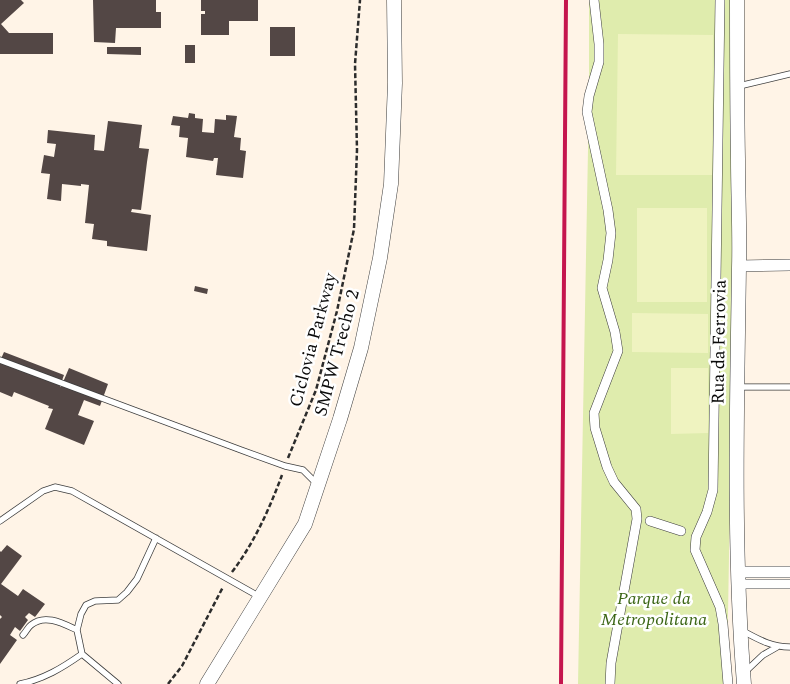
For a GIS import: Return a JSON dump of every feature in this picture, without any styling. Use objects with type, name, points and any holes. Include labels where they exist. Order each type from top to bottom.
[{"type":"street","name":"SMPW Trecho 2","points":[[208,684],[305,524],[319,486],[361,348],[380,258],[390,194],[395,83],[394,0]]},
{"type":"street","points":[[594,0],[600,44],[599,62],[589,96],[587,112],[608,210],[610,233],[608,260],[602,288],[616,332],[618,351],[594,413],[595,428],[598,444],[610,475],[636,509],[638,519],[611,663],[610,684]]},
{"type":"street","points":[[720,0],[713,490],[707,512],[701,521],[694,550],[720,607],[728,684]]},
{"type":"street","name":"Rua da Ferrovia","points":[[738,0],[736,86],[739,266],[736,387],[740,630],[744,679]]},
{"type":"street","points":[[739,266],[790,265]]},
{"type":"street","points":[[650,522],[681,531]]},
{"type":"street","points":[[739,578],[790,572]]},
{"type":"street","points":[[739,578],[790,584]]},
{"type":"lane","points":[[736,86],[790,74]]},
{"type":"lane","points":[[0,360],[285,466],[303,470],[319,486]]},
{"type":"lane","points":[[736,387],[790,387]]},
{"type":"lane","points":[[0,521],[43,491],[56,488],[72,491],[260,597]]},
{"type":"lane","points":[[118,684],[82,654],[77,630],[80,614],[86,605],[95,601],[118,600],[127,592],[137,579],[156,538]]},
{"type":"lane","points":[[23,634],[31,624],[52,620],[77,630]]},
{"type":"lane","points":[[740,630],[764,643],[777,647],[790,647]]},
{"type":"lane","points":[[744,679],[763,655],[777,647]]},
{"type":"lane","points":[[20,684],[32,682],[49,675],[63,668],[82,654]]},
{"type":"path","name":"Ciclovia Parkway","points":[[168,684],[182,666],[228,578],[247,552],[272,502],[316,390],[337,311],[354,229],[357,150],[355,64],[360,0]]},
{"type":"green space","name":"Parque da Metropolitana","points":[[589,0],[735,0],[737,86],[727,674],[729,684],[578,684],[589,96]]},
{"type":"green space","points":[[618,34],[713,35],[712,175],[616,175]]},
{"type":"green space","points":[[637,208],[707,208],[707,302],[637,302]]},
{"type":"green space","points":[[632,313],[708,314],[708,353],[632,352]]},
{"type":"green space","points":[[671,368],[708,368],[708,433],[671,434]]},
{"type":"building","points":[[0,0],[21,0],[24,3],[1,24],[9,33],[53,33],[53,54],[0,54]]},
{"type":"building","points":[[93,0],[156,0],[156,12],[161,12],[161,28],[116,28],[115,43],[94,42]]},
{"type":"building","points":[[201,0],[258,0],[258,21],[229,21],[229,35],[201,35],[201,14],[205,14],[205,11],[201,11]]},
{"type":"building","points":[[270,27],[295,27],[295,56],[270,56]]},
{"type":"building","points":[[185,45],[195,45],[195,63],[185,63]]},
{"type":"building","points":[[107,47],[141,47],[141,55],[107,54]]},
{"type":"building","points":[[189,113],[195,114],[195,118],[203,119],[202,132],[214,133],[215,119],[226,120],[226,115],[237,116],[234,137],[241,138],[240,150],[246,151],[243,178],[216,175],[218,158],[214,158],[213,161],[186,157],[188,138],[179,137],[180,126],[171,125],[173,116],[188,118]]},
{"type":"building","points":[[108,121],[142,125],[139,148],[149,149],[141,210],[132,209],[131,212],[151,215],[147,251],[107,246],[107,241],[92,239],[94,224],[85,223],[89,185],[62,184],[61,201],[47,199],[50,174],[41,173],[44,155],[54,157],[56,144],[47,143],[48,130],[95,135],[94,150],[104,151]]},
{"type":"building","points":[[195,286],[208,289],[207,294],[194,291]]},
{"type":"building","points":[[4,352],[64,375],[61,387],[69,368],[108,384],[100,406],[84,400],[78,415],[94,421],[84,445],[45,429],[53,409],[48,408],[49,406],[14,392],[12,397],[0,392],[0,361]]},
{"type":"building","points":[[7,545],[22,556],[1,584],[18,596],[23,589],[45,604],[35,617],[29,613],[25,617],[28,620],[20,631],[15,627],[10,635],[17,640],[0,664],[0,619],[2,617],[0,615],[0,551]]},
{"type":"railway","points":[[561,684],[566,0]]}]
